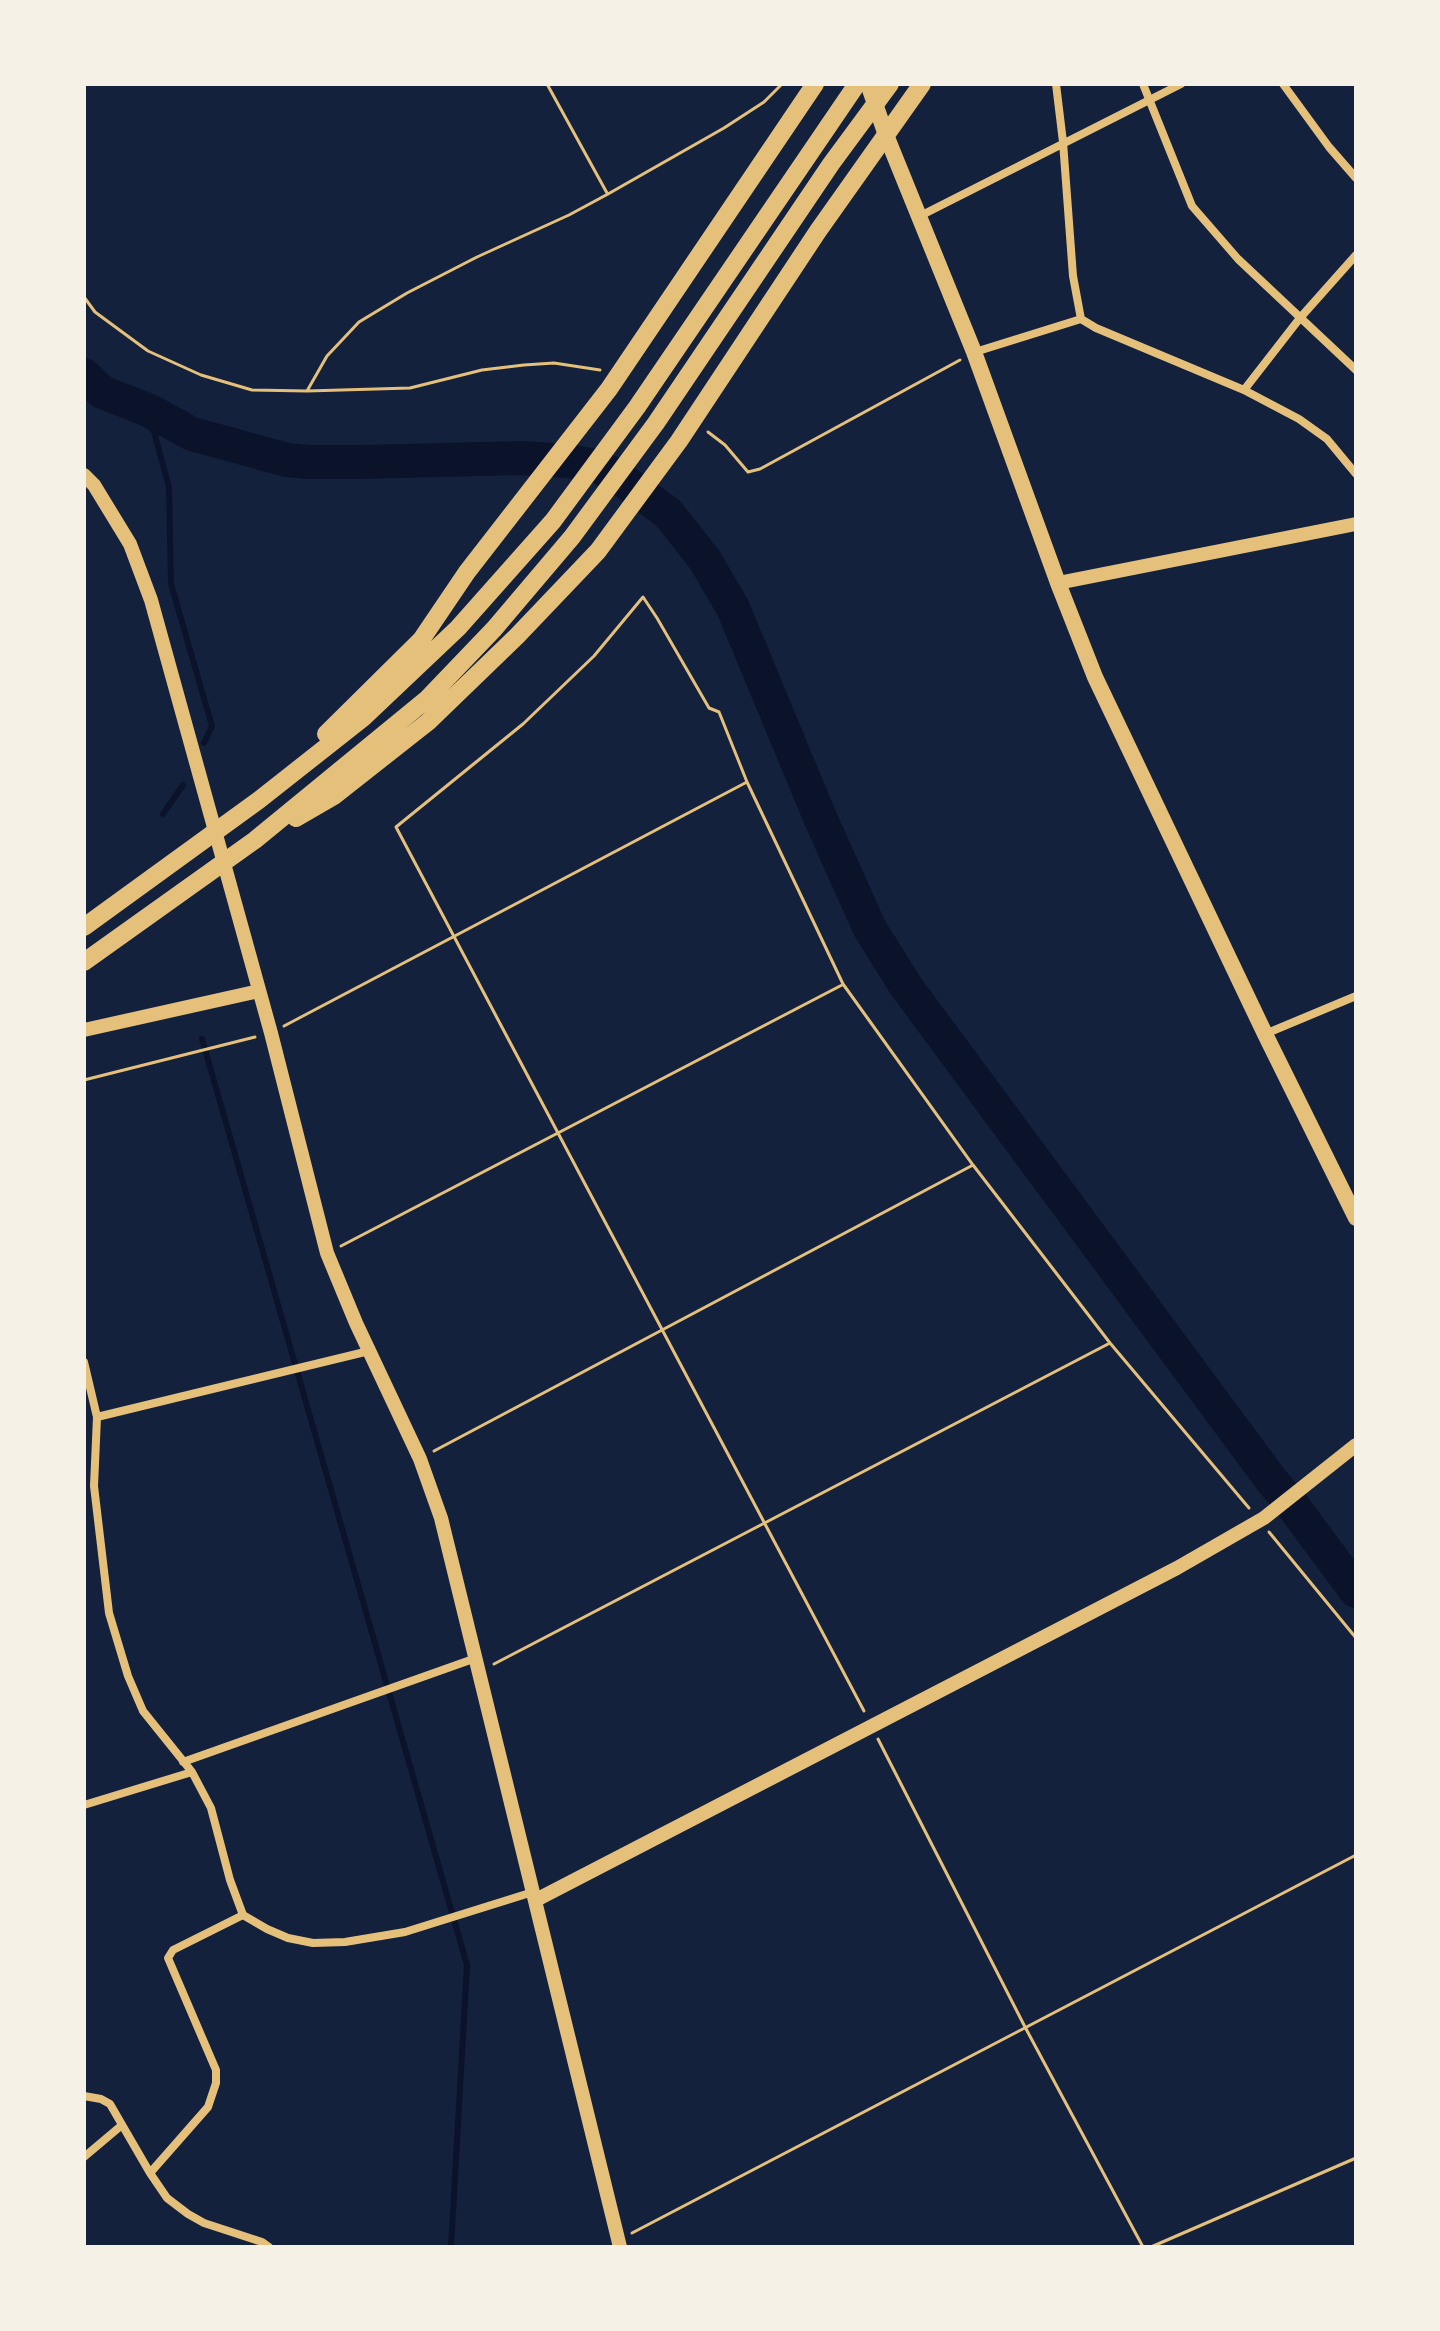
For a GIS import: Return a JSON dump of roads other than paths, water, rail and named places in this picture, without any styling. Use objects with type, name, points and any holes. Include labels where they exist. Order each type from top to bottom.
[{"type":"highway","points":[[259,800],[421,640],[467,572],[521,504],[815,84]]},
{"type":"highway","points":[[84,927],[234,819],[363,718],[458,628],[553,521],[637,407],[857,84]]},
{"type":"highway","points":[[84,962],[250,845],[427,699],[494,629],[572,537],[656,423],[831,164],[890,84]]},
{"type":"highway","points":[[250,845],[334,796],[428,722],[517,636],[598,551],[679,441],[818,231],[922,84]]},
{"type":"main road","points":[[868,84],[974,352],[1095,677],[1356,1218]]},
{"type":"street","points":[[1056,84],[1073,276],[1081,319]]},
{"type":"street","points":[[1143,84],[1192,206],[1238,259],[1356,370]]},
{"type":"street","points":[[920,216],[1181,84]]},
{"type":"street","points":[[1283,84],[1356,178]]},
{"type":"street","points":[[1244,390],[1300,318],[1356,255]]},
{"type":"street","points":[[974,352],[1081,319],[1244,390],[1299,419],[1327,439],[1356,474]]},
{"type":"street","points":[[84,475],[94,485],[130,544],[151,600],[210,805],[327,1253],[420,1459],[441,1518],[619,2244]]},
{"type":"street","points":[[1058,583],[1356,524]]},
{"type":"street","points":[[84,1030],[259,991]]},
{"type":"street","points":[[1265,1034],[1356,996]]},
{"type":"street","points":[[97,1417],[369,1351]]},
{"type":"street","points":[[84,1362],[97,1417],[94,1486],[109,1613],[128,1676],[143,1711],[192,1772],[211,1808],[230,1880],[243,1915],[288,1938],[313,1943],[345,1942],[405,1932],[535,1896],[1177,1568],[1262,1519],[1356,1445]]},
{"type":"street","points":[[183,1762],[478,1665]]},
{"type":"street","points":[[84,1805],[192,1772]]},
{"type":"street","points":[[150,2173],[208,2107],[216,2083],[216,2070],[168,1958],[173,1950],[243,1915]]},
{"type":"street","points":[[84,2096],[110,2104],[167,2198],[204,2223],[263,2245]]},
{"type":"street","points":[[84,2157],[122,2125]]},
{"type":"waterway","points":[[84,375],[102,392],[148,410],[192,434],[287,460],[360,462],[522,458],[568,461],[597,466],[617,476],[668,513],[705,560],[733,608],[869,927],[905,985],[1356,1591]]},
{"type":"waterway","points":[[148,410],[169,487],[171,584],[212,726],[204,743]]},
{"type":"waterway","points":[[163,814],[183,785]]},
{"type":"waterway","points":[[202,1039],[467,1965],[451,2247]]}]
